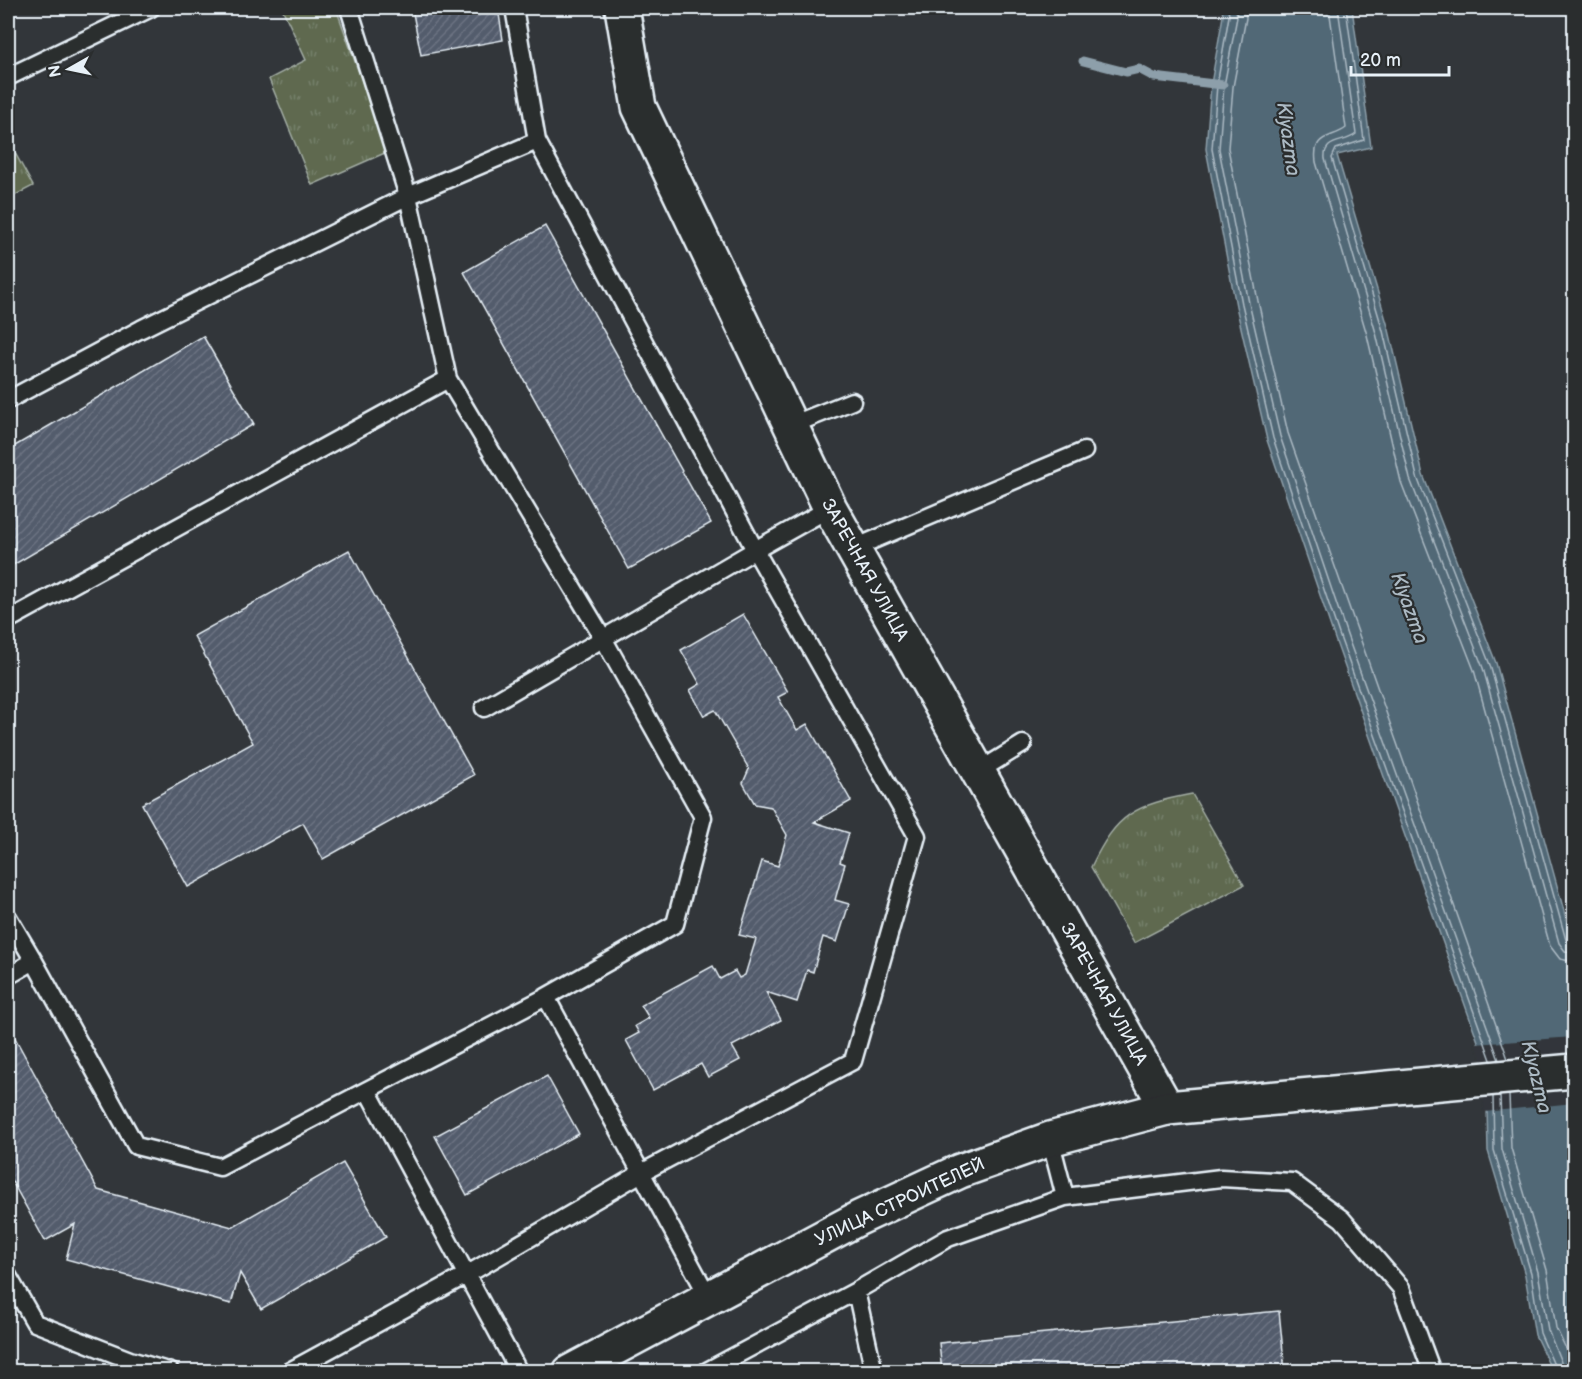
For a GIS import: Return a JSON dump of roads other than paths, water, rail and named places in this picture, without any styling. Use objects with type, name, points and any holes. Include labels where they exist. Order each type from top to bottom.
[{"type":"street","name":"ЗАРЕЧНАЯ УЛИЦА","points":[[621,8],[639,107],[789,426],[852,549],[1057,908],[1089,972],[1167,1108]]},
{"type":"street","name":"УЛИЦА СТРОИТЕЛЕЙ","points":[[570,1371],[859,1218],[960,1171],[1050,1139],[1167,1108],[1575,1071]]},
{"type":"lane","points":[[8,77],[151,8]]},
{"type":"lane","points":[[8,917],[136,1146],[220,1167],[546,997],[675,924],[703,817],[603,638],[448,379],[408,196],[349,8]]},
{"type":"lane","points":[[288,1371],[468,1274],[643,1172],[853,1061],[916,836],[755,550],[537,141],[514,8]]},
{"type":"lane","points":[[8,400],[141,329],[408,196],[537,141]]},
{"type":"lane","points":[[8,620],[448,379]]},
{"type":"lane","points":[[789,426],[852,401]]},
{"type":"lane","points":[[852,549],[1084,451]]},
{"type":"lane","points":[[484,708],[830,508]]},
{"type":"lane","points":[[979,771],[1023,744]]},
{"type":"lane","points":[[8,976],[34,961]]},
{"type":"lane","points":[[546,997],[643,1172],[709,1298]]},
{"type":"lane","points":[[367,1090],[519,1371]]},
{"type":"lane","points":[[1050,1139],[1065,1197]]},
{"type":"lane","points":[[705,1371],[856,1291],[948,1238],[1065,1197],[1221,1178],[1292,1182],[1341,1219],[1401,1288],[1432,1371]]},
{"type":"lane","points":[[8,1276],[34,1323],[130,1359],[171,1371]]},
{"type":"lane","points":[[856,1291],[874,1371]]},
{"type":"water","name":"Klyazma","points":[[1222,8],[1352,8],[1371,147],[1337,155],[1389,330],[1423,475],[1496,663],[1573,944],[1574,1371],[1552,1371],[1535,1335],[1525,1275],[1488,1151],[1486,1064],[1267,440],[1236,306],[1206,149],[1211,84],[1223,16]]},
{"type":"waterway","points":[[1083,61],[1126,72],[1139,69],[1154,77],[1223,85]]}]
